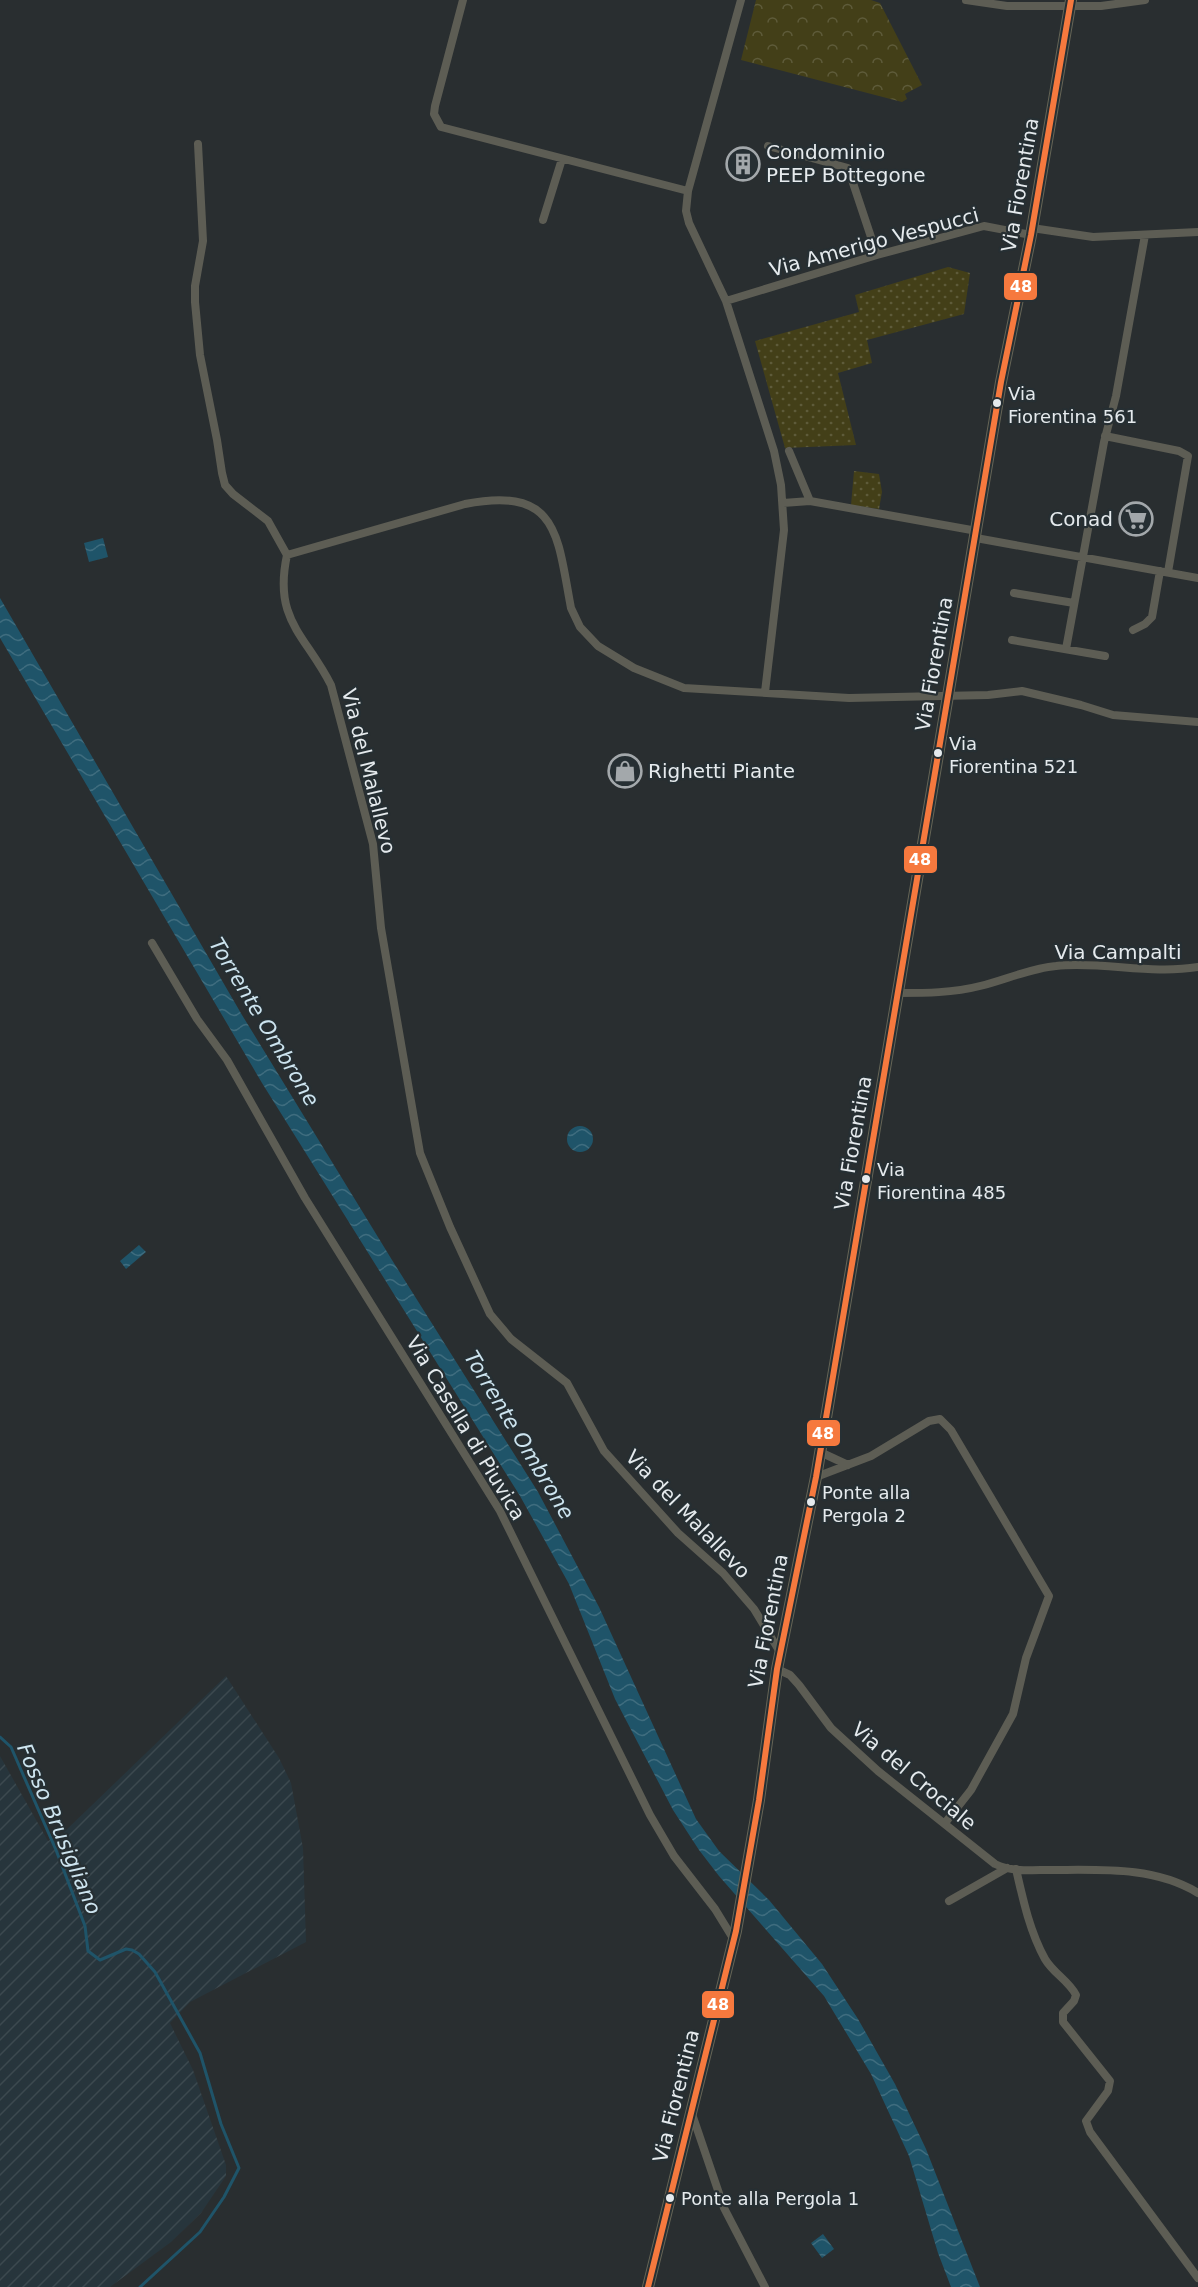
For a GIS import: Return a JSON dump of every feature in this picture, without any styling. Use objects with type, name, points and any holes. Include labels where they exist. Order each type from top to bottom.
[{"type":"main road","name":"Via Fiorentina","points":[[648,2287],[735,1936],[750,1857],[777,1669],[816,1478],[977,535],[1001,382],[1032,231],[1071,2]]},
{"type":"street","points":[[463,0],[435,106],[434,114],[441,127],[688,191]]},
{"type":"street","points":[[741,0],[688,191],[687,211],[689,223],[726,301],[774,452],[783,503],[782,552],[765,692]]},
{"type":"street","points":[[966,0],[1007,6],[1071,2],[1101,6],[1146,0]]},
{"type":"street","points":[[198,144],[203,204],[203,241],[195,286],[195,302],[200,355],[222,473],[225,484],[233,495],[268,521],[287,555],[465,504],[514,500],[539,510],[550,523],[559,545],[575,620],[598,646],[634,668],[684,688],[849,698],[988,695],[1022,691],[1113,715],[1198,722]]},
{"type":"street","points":[[768,146],[848,168],[877,255]]},
{"type":"street","points":[[543,220],[562,159]]},
{"type":"street","name":"Via Amerigo Vespucci","points":[[726,301],[877,255],[984,226],[1093,237],[1198,232]]},
{"type":"street","points":[[1066,650],[1145,235]]},
{"type":"street","points":[[1105,436],[1174,449],[1185,453],[1189,459],[1152,617],[1148,622],[1133,630]]},
{"type":"street","points":[[789,451],[810,501]]},
{"type":"street","points":[[783,503],[810,501],[1083,558],[1198,578]]},
{"type":"street","name":"Via del Malallevo","points":[[287,555],[283,575],[284,604],[291,623],[321,665],[331,685],[374,844],[381,928],[420,1153],[450,1227],[490,1314],[497,1324],[567,1383],[604,1451],[678,1533],[723,1573],[754,1609],[781,1652]]},
{"type":"street","points":[[1014,593],[1074,603]]},
{"type":"street","points":[[1012,640],[1105,656]]},
{"type":"street","name":"Via Casella di Piuvica","points":[[152,943],[197,1019],[227,1059],[305,1198],[500,1511],[650,1815],[678,1862],[735,1936]]},
{"type":"street","name":"Via Campalti","points":[[898,993],[937,993],[978,987],[1052,966],[1074,964],[1137,970],[1183,970],[1198,967]]},
{"type":"street","points":[[816,1478],[881,1451],[932,1419],[940,1419],[951,1430],[1049,1596],[1026,1658],[1013,1714],[971,1790],[945,1823]]},
{"type":"street","points":[[820,1452],[848,1466]]},
{"type":"street","name":"Via del Crociale","points":[[777,1669],[790,1675],[800,1685],[831,1728],[870,1764],[986,1858],[1011,1869],[1127,1872],[1172,1880],[1198,1893]]},
{"type":"street","points":[[949,1901],[1011,1869],[1040,1948],[1050,1965],[1073,1991],[1075,1999],[1063,2013],[1064,2022],[1110,2081],[1108,2091],[1086,2121],[1090,2132],[1198,2278]]},
{"type":"street","points":[[691,2111],[724,2208],[765,2287]]},
{"type":"shaded area","points":[[226,1676],[279,1758],[291,1783],[303,1848],[306,1942],[190,2002],[170,2023],[193,2070],[226,2165],[226,2176],[201,2213],[171,2242],[110,2287],[0,2287],[0,1756],[48,1841],[63,1833]]},
{"type":"green space","points":[[756,0],[871,0],[880,3],[922,85],[905,94],[907,99],[902,102],[741,60]]},
{"type":"green space","points":[[948,267],[970,273],[964,314],[867,340],[872,363],[838,373],[856,445],[785,448],[755,341],[859,312],[855,295]]},
{"type":"green space","points":[[854,471],[879,474],[882,492],[879,509],[851,505]]},
{"type":"water","points":[[103,538],[108,557],[89,562],[84,543]]},
{"type":"water","points":[[0,598],[242,1015],[538,1492],[599,1607],[696,1819],[719,1851],[769,1900],[822,1964],[858,2019],[895,2084],[926,2149],[980,2287],[951,2287],[938,2253],[909,2156],[871,2074],[824,1996],[719,1876],[673,1810],[615,1699],[569,1584],[520,1496],[262,1083],[0,638]]},
{"type":"water","points":[[580,1126],[589,1130],[593,1139],[589,1148],[580,1152],[571,1148],[567,1139],[571,1130]]},
{"type":"water","points":[[139,1245],[146,1252],[126,1269],[120,1261]]},
{"type":"water","points":[[823,2234],[834,2249],[822,2258],[811,2243]]},
{"type":"waterway","name":"Fosso Brusigliano","points":[[0,1737],[11,1747],[56,1850],[85,1926],[88,1951],[100,1960],[126,1949],[132,1950],[139,1954],[155,1972],[200,2053],[221,2124],[239,2168],[224,2197],[200,2232],[140,2287]]},
{"type":"transit line","name":"48","points":[[648,2287],[736,1931],[759,1800],[777,1669],[816,1477],[1001,382],[1031,235],[1071,0]]},
{"type":"place","name":"Condominio PEEP Bottegone","points":[[743,164]]},
{"type":"place","name":"Via Fiorentina 561","points":[[997,403]]},
{"type":"place","name":"Conad","points":[[1136,519]]},
{"type":"place","name":"Via Fiorentina 521","points":[[938,753]]},
{"type":"place","name":"Righetti Piante","points":[[625,771]]},
{"type":"place","name":"Via Fiorentina 485","points":[[866,1179]]},
{"type":"place","name":"Ponte alla Pergola 2","points":[[811,1502]]},
{"type":"place","name":"Ponte alla Pergola 1","points":[[670,2198]]},
{"type":"water label","name":"Torrente Ombrone","points":[[264,1022]]},
{"type":"water label","name":"Torrente Ombrone","points":[[519,1435]]}]
